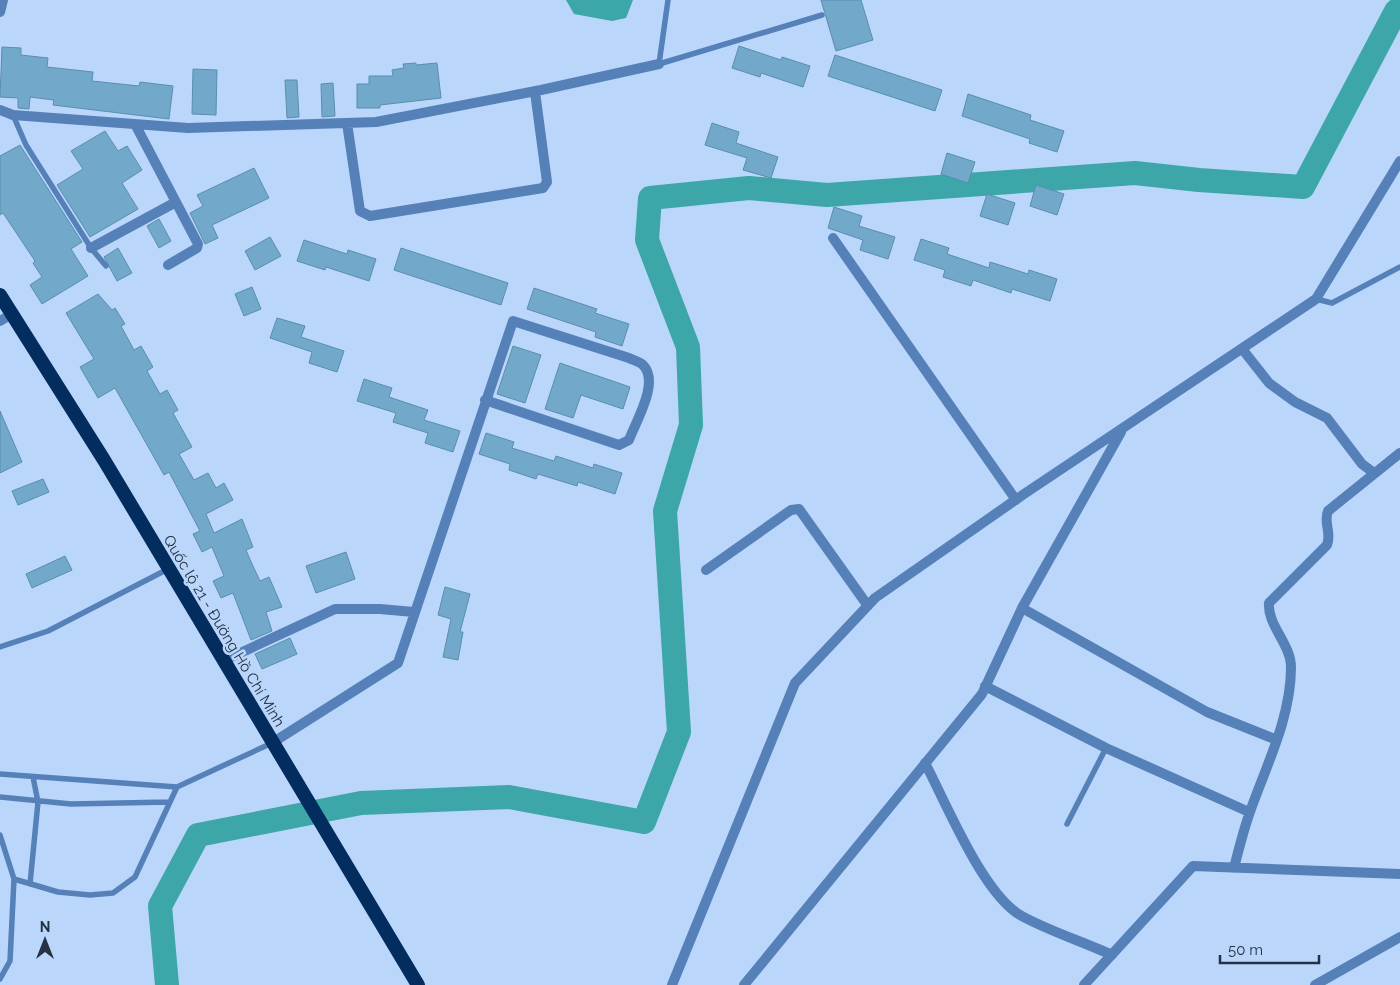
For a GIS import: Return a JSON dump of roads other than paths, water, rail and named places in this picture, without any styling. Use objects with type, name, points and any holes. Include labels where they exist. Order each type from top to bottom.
[{"type":"highway","name":"Quốc lộ 21 - Đường Hồ Chí Minh","points":[[0,295],[6,317],[104,460],[222,661],[418,985]]},
{"type":"street","points":[[0,12],[4,0]]},
{"type":"street","points":[[0,110],[14,114],[136,126],[188,128],[376,122],[535,92],[659,64]]},
{"type":"street","points":[[347,123],[360,210],[370,216],[533,190],[543,188],[547,182],[535,92]]},
{"type":"street","points":[[136,126],[198,244],[197,248],[168,265]]},
{"type":"street","points":[[672,985],[795,683],[875,598],[1016,500],[1243,350],[1316,299],[1400,161]]},
{"type":"street","points":[[91,248],[176,202]]},
{"type":"street","points":[[833,238],[1016,500]]},
{"type":"street","points":[[272,743],[398,663],[485,400],[513,321],[629,358],[642,364],[649,374],[650,386],[629,440],[619,445],[485,400]]},
{"type":"street","points":[[1243,350],[1269,383],[1295,402],[1327,418],[1362,464],[1374,473]]},
{"type":"street","points":[[746,985],[982,694],[1022,608],[1123,430]]},
{"type":"street","points":[[1234,868],[1250,812],[1277,740],[1289,695],[1291,665],[1283,640],[1271,616],[1269,603],[1327,545],[1330,534],[1326,517],[1328,511],[1400,453]]},
{"type":"street","points":[[706,570],[791,510],[799,510],[868,606]]},
{"type":"street","points":[[1022,608],[1207,712],[1277,740]]},
{"type":"street","points":[[222,661],[335,609],[380,609],[414,612]]},
{"type":"street","points":[[986,686],[1106,748],[1250,812]]},
{"type":"street","points":[[925,763],[973,856],[995,892],[1020,915],[1112,954]]},
{"type":"street","points":[[1084,985],[1193,866],[1400,874]]},
{"type":"street","points":[[1315,985],[1400,937]]},
{"type":"lane","points":[[668,0],[659,64],[822,15]]},
{"type":"lane","points":[[14,114],[26,144],[91,248],[106,266]]},
{"type":"lane","points":[[1316,299],[1332,303],[1400,267]]},
{"type":"lane","points":[[0,647],[48,631],[168,569]]},
{"type":"lane","points":[[0,774],[177,787],[272,743]]},
{"type":"lane","points":[[1067,824],[1106,748]]},
{"type":"lane","points":[[30,884],[38,802],[33,777]]},
{"type":"lane","points":[[14,879],[58,892],[90,895],[113,892],[135,876],[177,787]]},
{"type":"lane","points":[[0,797],[71,804],[169,802]]},
{"type":"lane","points":[[0,835],[14,879],[10,961],[0,980]]},
{"type":"waterway","points":[[167,985],[160,906],[198,835],[361,803],[509,797],[644,822],[679,732],[665,511],[691,425],[688,347],[647,240],[650,198],[749,188],[827,195],[1135,173],[1199,180],[1303,187],[1396,11],[1400,8]]}]
